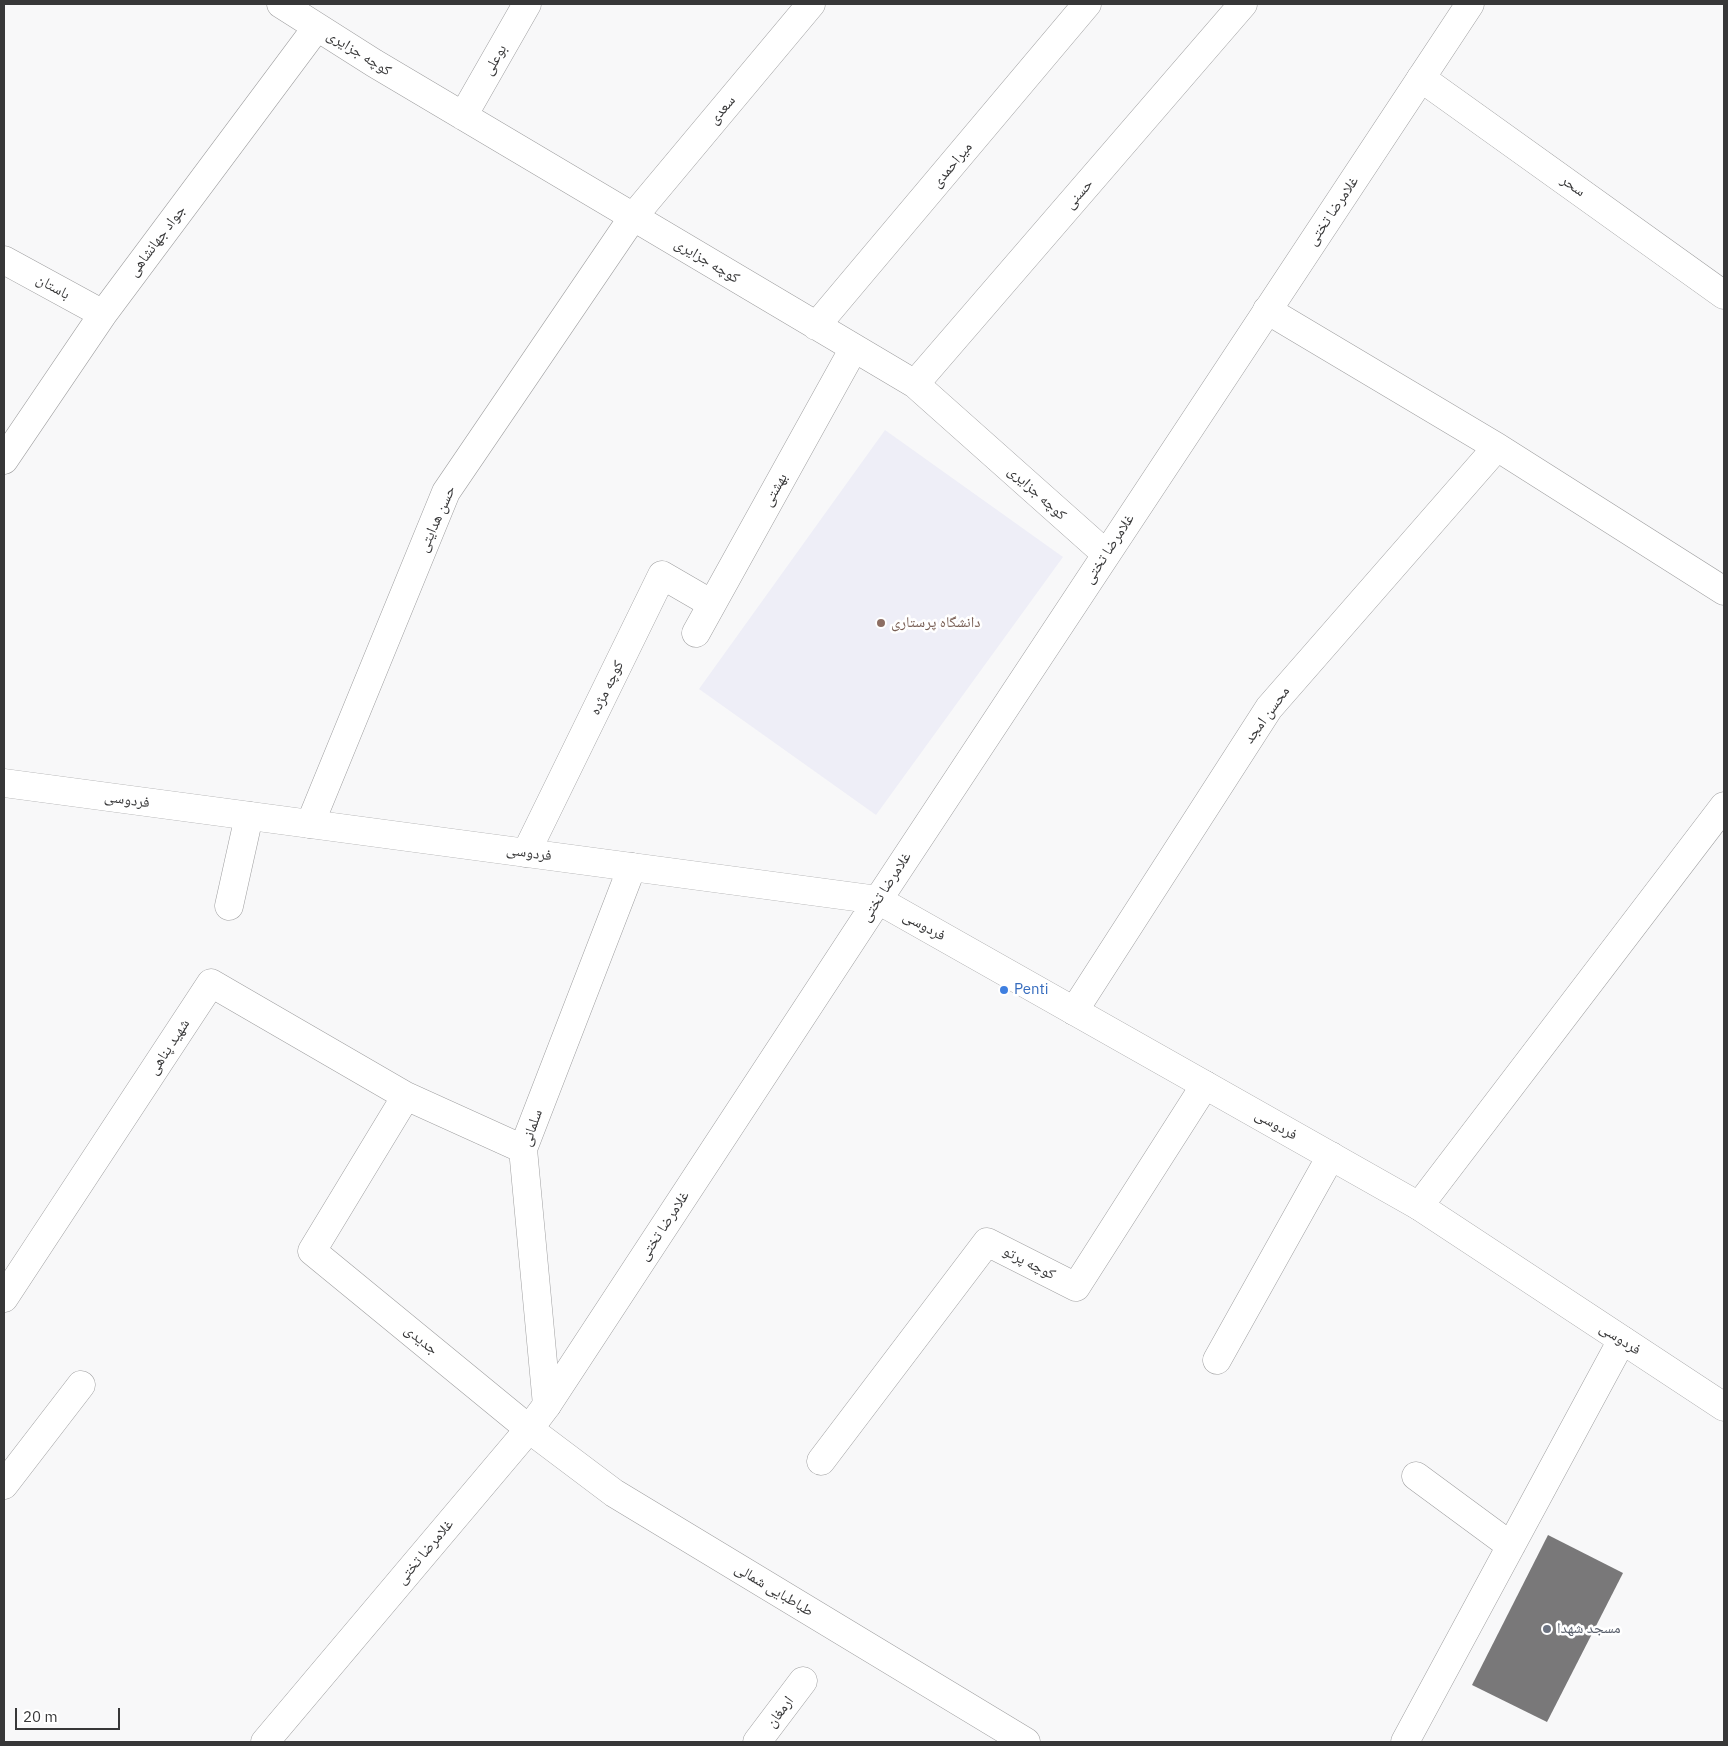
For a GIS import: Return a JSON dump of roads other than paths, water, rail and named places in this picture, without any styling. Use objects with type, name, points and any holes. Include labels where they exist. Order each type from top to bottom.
[{"type":"street","name":"کوچه جزایری","points":[[281,4],[374,63],[914,384],[1106,554]]},
{"type":"street","name":"بوعلی","points":[[463,116],[527,4]]},
{"type":"street","name":"سعدی","points":[[633,217],[810,4]]},
{"type":"street","name":"میراحمدی","points":[[816,326],[1087,4]]},
{"type":"street","name":"حسنی","points":[[914,384],[1243,4]]},
{"type":"street","name":"غلامرضا تختی","points":[[265,1742],[529,1429],[546,1405],[1470,4]]},
{"type":"street","name":"جواد جهانشاهی","points":[[4,460],[103,314],[317,27]]},
{"type":"street","name":"سحر","points":[[1421,78],[1724,295]]},
{"type":"street","name":"حسن هدایتی","points":[[310,824],[446,492],[633,217]]},
{"type":"street","name":"باستان","points":[[4,260],[103,314]]},
{"type":"street","points":[[1267,310],[1497,447],[1724,591]]},
{"type":"street","name":"بهشتی","points":[[696,633],[854,348]]},
{"type":"street","name":"محسن امجد","points":[[1074,1011],[1269,708],[1497,447]]},
{"type":"street","name":"کوچه مژده","points":[[526,853],[662,575],[712,604]]},
{"type":"street","name":"فردوسی","points":[[4,784],[878,900],[1419,1206],[1724,1407]]},
{"type":"street","points":[[1419,1206],[1724,806]]},
{"type":"street","points":[[229,906],[249,816]]},
{"type":"street","name":"سلمانی","points":[[546,1405],[523,1149],[632,867]]},
{"type":"street","name":"شهید پناهی","points":[[4,1297],[211,983],[406,1096]]},
{"type":"street","name":"کوچه پرتو","points":[[821,1461],[987,1242],[1076,1287],[1205,1085]]},
{"type":"street","points":[[406,1096],[523,1149]]},
{"type":"street","name":"جدیدی","points":[[406,1096],[312,1251],[529,1429]]},
{"type":"street","points":[[1217,1360],[1331,1156]]},
{"type":"street","points":[[1405,1742],[1622,1340]]},
{"type":"street","points":[[4,1485],[81,1385]]},
{"type":"street","name":"طباطبایی شمالی","points":[[529,1429],[614,1493],[1026,1742]]},
{"type":"street","points":[[1416,1476],[1510,1546]]},
{"type":"street","name":"ارمغان","points":[[757,1742],[803,1681]]},
{"type":"place","name":"دانشگاه پرستاری","points":[[881,623]]},
{"type":"place","name":"Penti","points":[[1004,990]]},
{"type":"place","name":"مسجد شهدا","points":[[1547,1629]]}]
